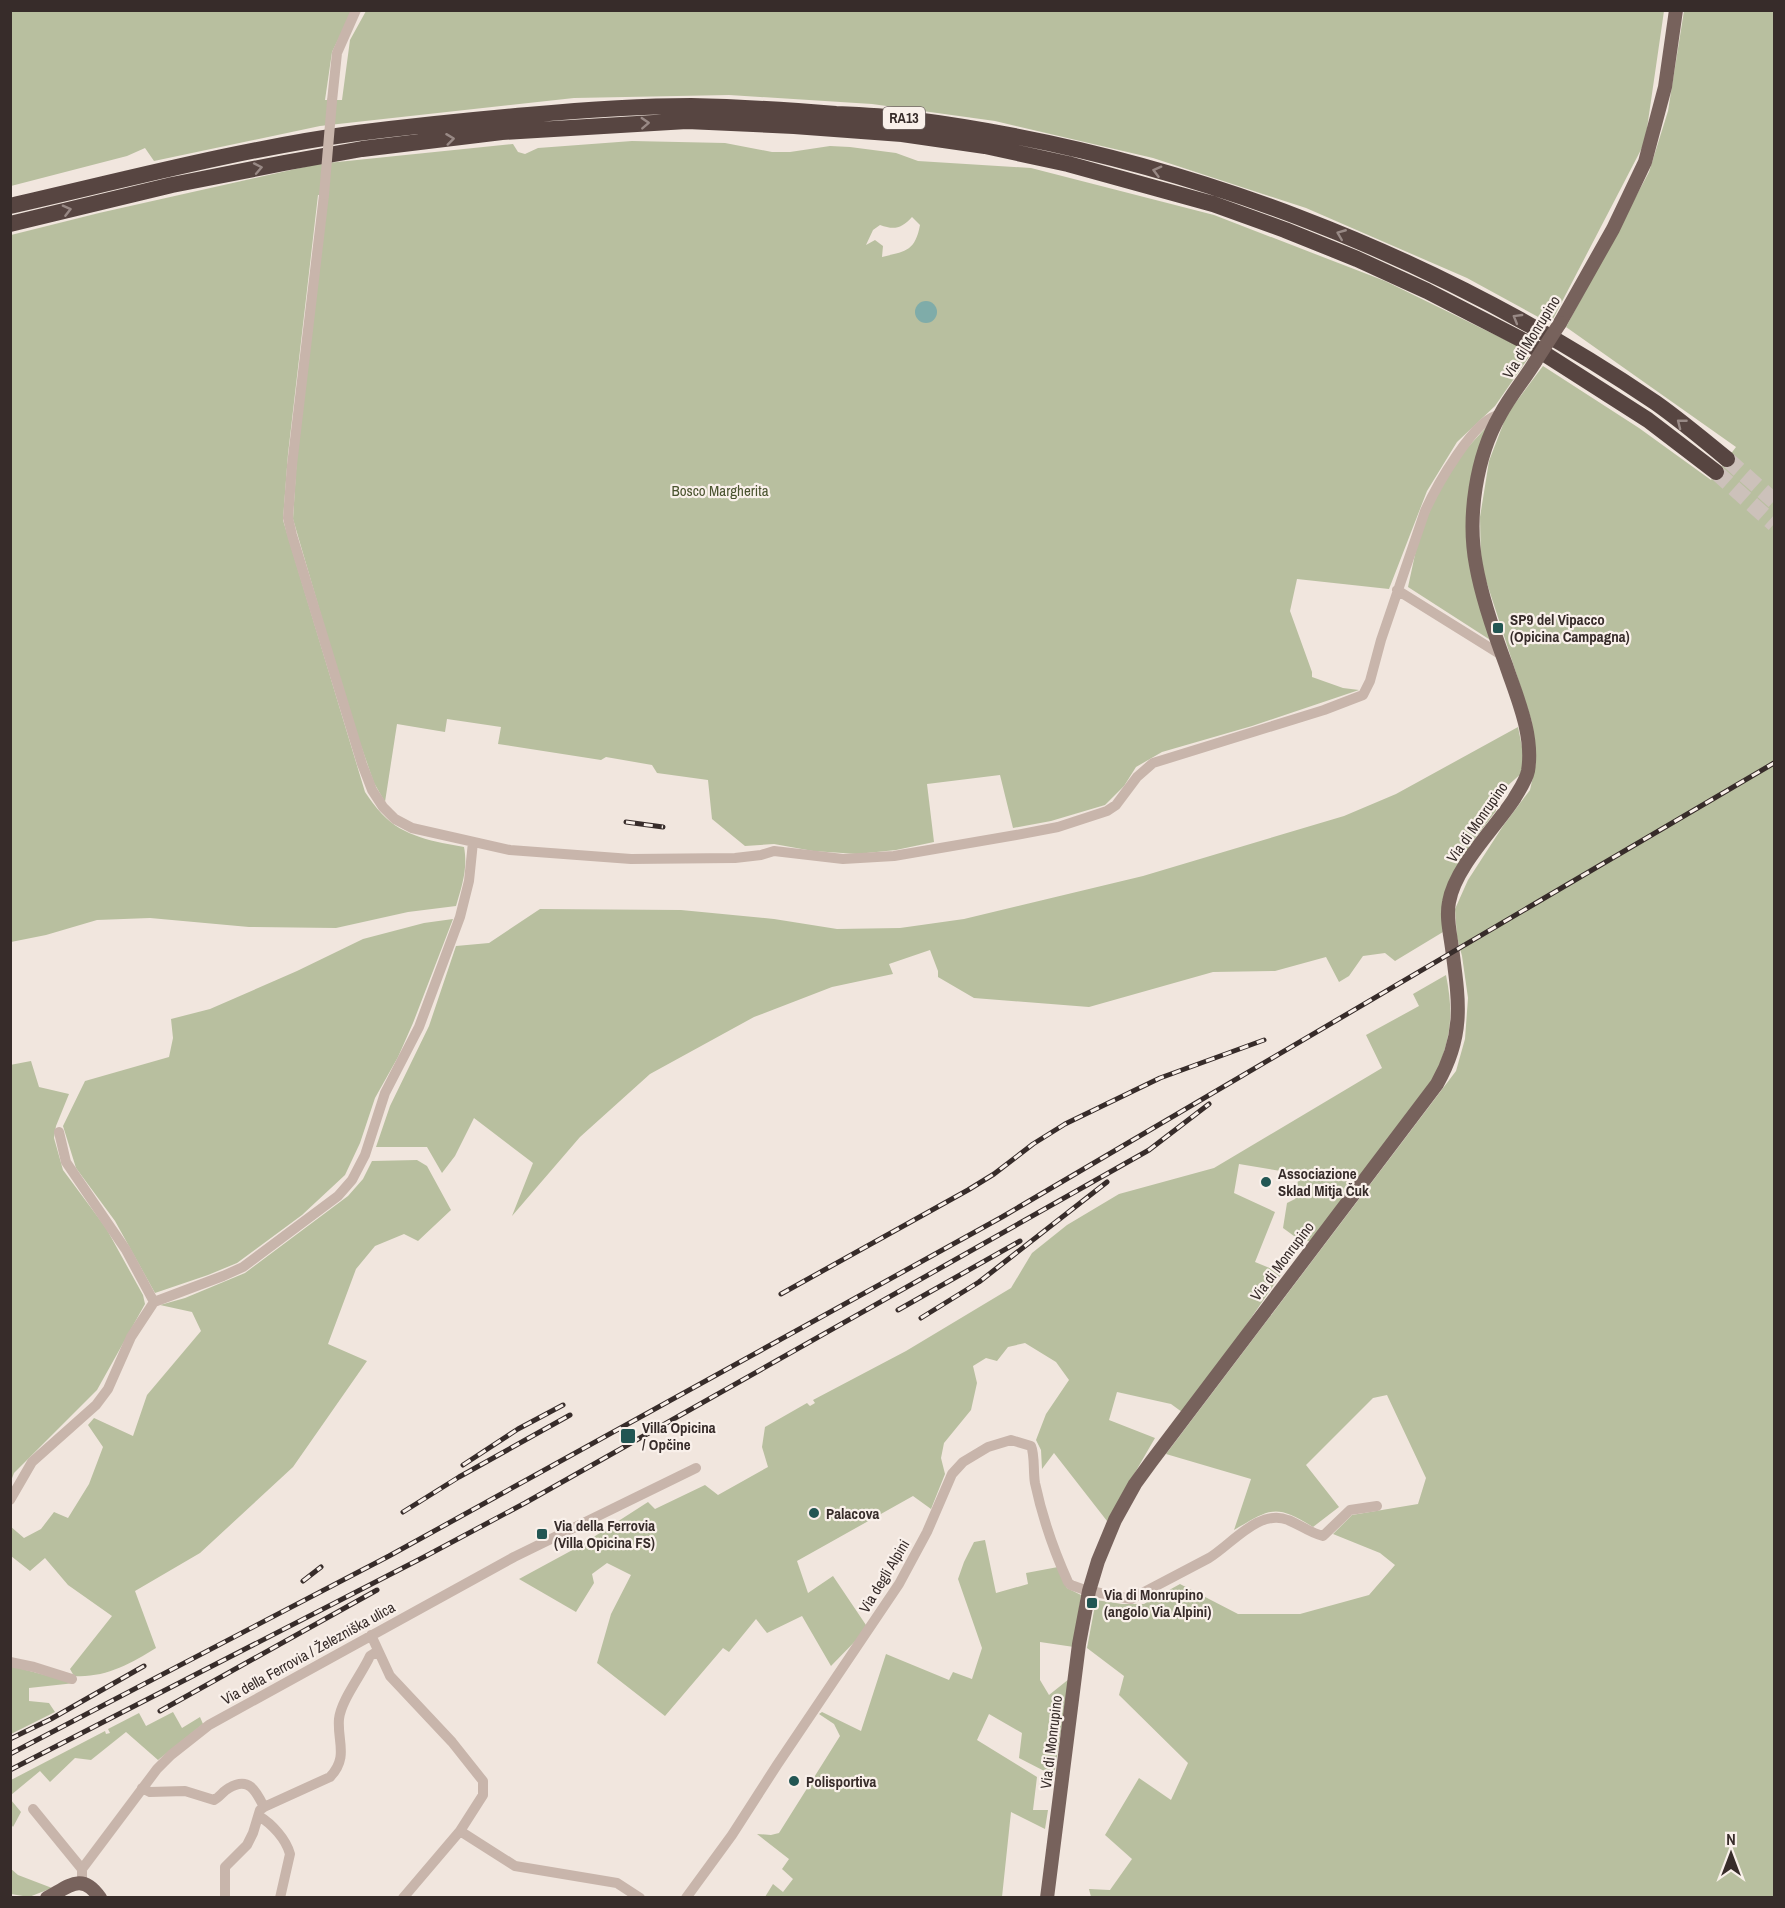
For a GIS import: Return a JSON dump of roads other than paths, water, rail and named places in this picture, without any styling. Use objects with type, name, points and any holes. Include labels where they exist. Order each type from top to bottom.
[{"type":"highway","name":"RA13","points":[[10,206],[282,146],[355,134],[498,118],[593,110],[689,106],[905,118],[1070,147],[1214,187],[1357,240],[1441,279],[1563,345],[1658,405],[1727,459]]},
{"type":"highway","name":"RA13","points":[[10,224],[172,185],[284,163],[362,149],[502,132],[687,122],[794,126],[891,134],[984,146],[1068,164],[1213,204],[1357,259],[1427,291],[1526,342],[1648,420],[1716,472]]},
{"type":"main road","name":"Via di Monrupino","points":[[1047,1898],[1089,1591],[1112,1527],[1135,1484],[1430,1094],[1449,1062],[1457,1035],[1458,1013],[1457,986],[1448,922],[1449,902],[1454,887],[1482,839],[1506,812],[1528,772],[1529,744],[1525,722],[1476,567],[1473,540],[1474,505],[1478,479],[1488,442],[1500,415],[1560,323],[1613,229],[1645,162],[1665,87],[1676,10]]},
{"type":"main road","points":[[47,1898],[82,1876],[100,1898]]},
{"type":"street","points":[[356,10],[337,53],[324,195],[292,465],[288,518],[362,764],[372,790],[388,813],[403,823],[428,832],[510,850],[613,859],[735,858],[774,851],[843,859],[894,856],[1058,827],[1107,811],[1116,805],[1144,770],[1164,758],[1324,710],[1363,695],[1370,681],[1397,590],[1425,511],[1447,467],[1488,419],[1494,415],[1500,415]]},
{"type":"street","points":[[1397,590],[1503,656]]},
{"type":"street","points":[[10,1500],[32,1462],[96,1405],[108,1389],[131,1337],[154,1302],[243,1267],[338,1196],[352,1180],[365,1155],[385,1093],[419,1027],[460,917],[469,880],[473,842]]},
{"type":"street","points":[[58,1132],[66,1162],[120,1242],[154,1302]]},
{"type":"street","name":"Via degli Alpini","points":[[686,1898],[732,1835],[899,1584],[927,1532],[952,1474],[963,1462],[988,1447],[1011,1440],[1031,1446],[1035,1484],[1061,1565],[1071,1585],[1089,1591]]},
{"type":"street","name":"Via della Ferrovia / Železniška ulica","points":[[82,1876],[141,1788],[171,1755],[209,1725],[514,1557],[696,1468]]},
{"type":"street","points":[[1089,1591],[1121,1597],[1137,1597],[1219,1552],[1232,1538],[1261,1521],[1286,1519],[1309,1532],[1323,1536],[1350,1510],[1377,1506]]},
{"type":"street","points":[[371,1635],[390,1676],[452,1742],[483,1781],[483,1795],[460,1831],[403,1898]]},
{"type":"street","points":[[225,1898],[225,1867],[247,1845],[254,1833],[261,1811],[330,1777],[336,1771],[341,1754],[339,1720],[342,1708],[370,1656],[378,1651]]},
{"type":"street","points":[[10,1662],[72,1679]]},
{"type":"street","points":[[141,1788],[150,1792],[185,1791],[214,1800],[229,1787],[244,1784],[255,1788],[261,1811],[290,1854],[279,1898]]},
{"type":"street","points":[[33,1809],[82,1876]]},
{"type":"street","points":[[460,1831],[515,1866],[616,1883],[640,1898]]},
{"type":"water","points":[[926,301],[934,304],[937,312],[934,320],[926,323],[918,320],[915,312],[918,304]]},
{"type":"tunnel","points":[[1727,459],[1774,501]]},
{"type":"tunnel","points":[[1716,472],[1774,524]]},
{"type":"railway","points":[[10,1754],[389,1556],[1002,1217],[1774,763]]},
{"type":"railway","points":[[626,822],[663,827]]},
{"type":"railway","points":[[781,1294],[968,1190],[1065,1124],[1160,1078],[1264,1040]]},
{"type":"railway","points":[[10,1770],[525,1503],[1149,1150],[1209,1104]]},
{"type":"railway","points":[[921,1318],[979,1282],[1107,1182]]},
{"type":"railway","points":[[898,1310],[1020,1241]]},
{"type":"railway","points":[[463,1465],[518,1429],[563,1405]]},
{"type":"railway","points":[[403,1512],[459,1477],[570,1415]]},
{"type":"railway","points":[[303,1581],[321,1567]]},
{"type":"railway","points":[[160,1711],[377,1590]]},
{"type":"railway","points":[[10,1739],[51,1719],[144,1666]]},
{"type":"place","name":"SP9 del Vipacco (Opicina Campagna)","points":[[1498,628]]},
{"type":"place","name":"Associazione Sklad Mitja Čuk","points":[[1266,1182]]},
{"type":"place","name":"Villa Opicina / Opčine","points":[[628,1436]]},
{"type":"place","name":"Palacova","points":[[814,1513]]},
{"type":"place","name":"Via della Ferrovia (Villa Opicina FS)","points":[[542,1534]]},
{"type":"place","name":"Via di Monrupino (angolo Via Alpini)","points":[[1092,1603]]},
{"type":"place","name":"Polisportiva","points":[[794,1781]]},
{"type":"park label","name":"Bosco Margherita","points":[[720,490]]}]
